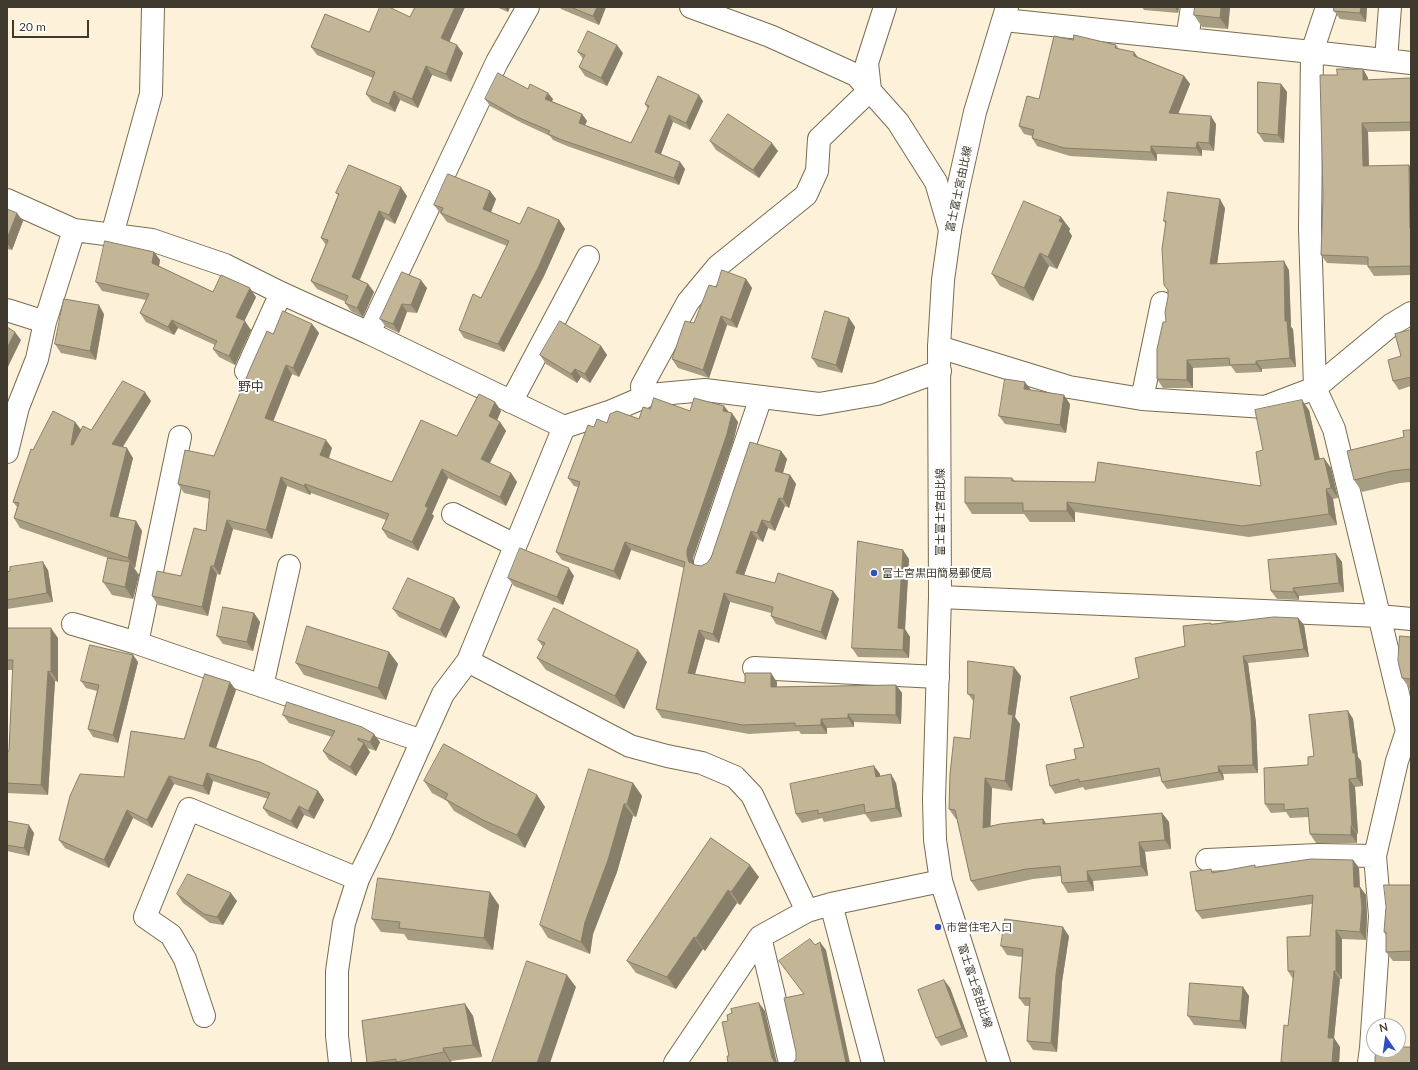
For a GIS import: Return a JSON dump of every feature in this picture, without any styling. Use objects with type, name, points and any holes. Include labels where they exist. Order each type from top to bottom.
[{"type":"street","points":[[112,235],[151,94],[153,7]]},
{"type":"street","points":[[369,333],[497,62],[528,7]]},
{"type":"street","points":[[691,7],[770,36],[856,75],[898,122],[936,182],[950,230]]},
{"type":"street","points":[[870,90],[867,63],[885,7]]},
{"type":"street","points":[[1188,39],[1192,7]]},
{"type":"street","points":[[1327,7],[1312,52],[1310,229],[1315,388],[1334,429],[1407,731],[1404,765],[1375,856],[1380,916],[1369,1063]]},
{"type":"street","points":[[1386,60],[1390,7]]},
{"type":"street","points":[[1005,13],[1188,39],[1411,63]]},
{"type":"street","name":"富士富士宮由比線","points":[[999,1063],[941,881],[935,840],[934,799],[940,597],[939,347],[943,280],[950,230],[975,112],[1005,13]]},
{"type":"street","points":[[643,398],[642,386],[688,302],[718,266],[806,195],[817,171],[819,139],[870,90]]},
{"type":"street","points":[[7,200],[74,230],[152,240],[225,265],[564,428],[609,412],[649,395],[705,390],[819,404],[877,394],[940,371]]},
{"type":"street","points":[[7,452],[18,407],[37,359],[45,322],[74,230]]},
{"type":"street","points":[[511,402],[588,257]]},
{"type":"street","points":[[246,371],[281,293]]},
{"type":"street","points":[[1142,399],[1162,303]]},
{"type":"street","points":[[7,310],[45,322]]},
{"type":"street","points":[[939,347],[1069,387],[1142,399],[1265,407],[1315,388],[1391,325],[1411,313]]},
{"type":"street","points":[[705,562],[761,397]]},
{"type":"street","points":[[340,1063],[337,1036],[337,971],[344,924],[358,879],[381,832],[443,694],[468,661],[564,428]]},
{"type":"street","points":[[137,643],[180,437]]},
{"type":"street","points":[[453,514],[515,545]]},
{"type":"street","points":[[262,686],[289,566]]},
{"type":"street","points":[[940,597],[1379,616],[1411,619]]},
{"type":"street","points":[[73,624],[137,643],[422,741]]},
{"type":"street","points":[[468,661],[630,746],[667,756],[702,763],[735,777],[752,795],[807,911]]},
{"type":"street","points":[[754,668],[938,677]]},
{"type":"street","points":[[204,1016],[185,959],[171,936],[145,917],[189,809],[358,879]]},
{"type":"street","points":[[1207,860],[1318,855],[1375,856]]},
{"type":"street","points":[[675,1063],[760,937],[807,911],[831,904],[941,881]]},
{"type":"street","points":[[831,904],[873,1063]]},
{"type":"street","points":[[760,937],[790,1063]]},
{"type":"building","points":[[380,7],[389,7],[410,17],[415,7],[455,7],[441,38],[457,45],[446,74],[426,66],[412,99],[394,91],[389,104],[366,94],[375,72],[311,47],[325,14],[369,32]]},
{"type":"building","points":[[571,7],[597,7],[593,16]]},
{"type":"building","points":[[1195,7],[1221,7],[1220,18],[1194,15]]},
{"type":"building","points":[[1334,7],[1361,7],[1360,13],[1334,11]]},
{"type":"building","points":[[588,31],[617,45],[601,78],[579,67],[585,55],[578,52]]},
{"type":"building","points":[[1074,35],[1116,45],[1115,48],[1134,52],[1134,56],[1184,76],[1169,113],[1211,116],[1209,143],[1197,142],[1196,148],[1151,146],[1151,152],[1064,148],[1032,138],[1034,130],[1019,126],[1027,96],[1039,99],[1054,36],[1073,40]]},
{"type":"building","points":[[1337,69],[1363,69],[1363,80],[1411,78],[1411,122],[1362,123],[1363,166],[1409,165],[1411,266],[1368,267],[1368,257],[1321,255],[1323,197],[1320,75],[1337,75]]},
{"type":"building","points":[[498,73],[528,89],[530,84],[548,93],[545,99],[582,114],[579,123],[631,143],[649,106],[645,104],[658,76],[699,95],[686,123],[669,115],[655,152],[680,162],[674,178],[562,140],[548,134],[550,131],[517,117],[485,99]]},
{"type":"building","points":[[1258,82],[1281,84],[1278,135],[1258,133]]},
{"type":"building","points":[[728,114],[772,143],[753,170],[710,141]]},
{"type":"building","points":[[349,165],[401,187],[389,215],[379,211],[352,277],[368,284],[357,308],[345,303],[348,296],[311,281],[328,240],[321,238],[339,194],[336,193]]},
{"type":"building","points":[[448,174],[490,191],[483,209],[520,224],[528,207],[559,220],[538,268],[498,344],[459,330],[473,294],[481,298],[509,241],[441,213],[443,208],[434,205]]},
{"type":"building","points":[[1168,192],[1220,199],[1210,264],[1284,261],[1285,321],[1287,321],[1290,358],[1256,361],[1256,364],[1230,365],[1229,358],[1187,360],[1187,380],[1157,379],[1157,349],[1163,322],[1166,322],[1165,312],[1168,297],[1168,290],[1164,285],[1162,249]]},
{"type":"building","points":[[1024,201],[1061,217],[1059,221],[1063,223],[1048,257],[1040,253],[1024,288],[992,274]]},
{"type":"building","points":[[7,209],[17,213],[7,239]]},
{"type":"building","points":[[105,241],[154,252],[152,263],[213,292],[221,275],[250,288],[236,317],[245,321],[229,356],[213,349],[217,341],[172,320],[168,327],[140,313],[149,294],[96,282]]},
{"type":"building","points":[[722,270],[746,279],[731,320],[721,316],[703,370],[672,359],[685,321],[694,323],[709,285],[716,287]]},
{"type":"building","points":[[402,272],[421,280],[411,305],[402,304],[393,324],[380,319]]},
{"type":"building","points":[[64,299],[99,305],[90,351],[55,344]]},
{"type":"building","points":[[283,311],[312,324],[293,368],[286,365],[265,418],[326,440],[320,455],[392,482],[421,420],[457,436],[479,394],[495,402],[489,416],[500,422],[481,459],[511,473],[500,497],[442,469],[425,506],[428,508],[412,542],[382,529],[389,514],[281,477],[266,530],[227,520],[214,566],[211,566],[202,607],[152,596],[157,571],[181,576],[194,528],[206,531],[210,491],[178,484],[185,450],[214,456],[267,331],[273,334]]},
{"type":"building","points":[[825,311],[849,318],[836,365],[812,358]]},
{"type":"building","points":[[560,321],[601,346],[585,374],[575,369],[571,374],[540,355]]},
{"type":"building","points":[[7,327],[15,332],[7,348]]},
{"type":"building","points":[[1411,330],[1411,377],[1393,381],[1388,360],[1401,356],[1395,334]]},
{"type":"building","points":[[1005,379],[1025,382],[1024,389],[1064,395],[1060,425],[999,416]]},
{"type":"building","points":[[123,381],[145,392],[112,444],[127,448],[110,516],[136,521],[128,558],[14,518],[19,503],[13,502],[31,449],[33,450],[53,411],[75,422],[71,445],[73,445],[83,426],[91,430]]},
{"type":"building","points":[[654,398],[690,411],[694,398],[724,406],[723,411],[732,413],[727,434],[687,550],[689,562],[701,566],[707,563],[711,558],[750,442],[781,451],[775,471],[790,475],[783,499],[779,498],[770,522],[762,520],[757,533],[751,531],[736,573],[775,583],[778,573],[833,591],[821,632],[771,616],[773,607],[724,593],[713,634],[699,630],[688,673],[745,683],[745,673],[771,673],[771,687],[896,685],[896,715],[848,714],[848,718],[821,719],[821,725],[795,726],[795,723],[743,725],[656,709],[685,562],[625,542],[614,571],[556,552],[580,482],[568,478],[588,425],[594,427],[597,419],[607,423],[610,414],[617,411],[639,419],[643,407],[650,409]]},
{"type":"building","points":[[1302,400],[1315,460],[1324,458],[1331,488],[1326,489],[1329,514],[1242,526],[1067,502],[1067,511],[1023,511],[1023,503],[965,503],[965,477],[1012,478],[1012,481],[1095,482],[1098,462],[1261,486],[1256,452],[1263,450],[1255,410]]},
{"type":"building","points":[[1411,430],[1411,469],[1392,471],[1354,480],[1347,451],[1404,437],[1403,431]]},
{"type":"building","points":[[858,541],[903,550],[898,628],[904,629],[903,650],[852,648]]},
{"type":"building","points":[[520,548],[569,568],[557,597],[508,578]]},
{"type":"building","points":[[1336,554],[1339,583],[1293,588],[1294,592],[1271,591],[1268,560]]},
{"type":"building","points":[[108,558],[130,562],[125,587],[103,582]]},
{"type":"building","points":[[43,562],[47,593],[7,600],[7,572],[10,571],[10,567]]},
{"type":"building","points":[[408,578],[454,598],[440,630],[393,609]]},
{"type":"building","points":[[223,607],[254,613],[247,642],[217,636]]},
{"type":"building","points":[[554,608],[638,650],[615,696],[537,658],[545,643],[538,640]]},
{"type":"building","points":[[1274,617],[1298,618],[1304,649],[1243,656],[1251,715],[1253,765],[1218,766],[1219,772],[1162,782],[1159,768],[1079,782],[1079,779],[1050,786],[1046,765],[1076,759],[1074,749],[1084,747],[1070,697],[1139,678],[1135,658],[1185,646],[1183,626]]},
{"type":"building","points":[[307,626],[389,652],[378,688],[296,663]]},
{"type":"building","points":[[7,628],[51,628],[51,672],[48,671],[41,785],[7,783],[7,751],[9,751],[13,660],[7,660]]},
{"type":"building","points":[[1400,636],[1411,637],[1411,679],[1402,678],[1398,661]]},
{"type":"building","points":[[90,645],[133,655],[113,735],[88,729],[99,685],[81,681]]},
{"type":"building","points":[[968,661],[1014,667],[1008,714],[1013,715],[1005,781],[985,778],[983,828],[1000,824],[1043,819],[1043,824],[1162,813],[1165,840],[1139,842],[1141,866],[1087,871],[1088,881],[1062,883],[1060,866],[1026,869],[971,881],[955,810],[949,809],[950,774],[954,737],[970,739],[974,695],[968,694]]},
{"type":"building","points":[[205,674],[230,682],[209,746],[260,762],[318,791],[308,811],[299,806],[291,821],[263,808],[270,793],[207,773],[203,786],[169,776],[147,820],[127,810],[104,860],[59,840],[70,796],[80,774],[124,777],[131,731],[184,739]]},
{"type":"building","points":[[287,702],[362,727],[374,734],[370,742],[358,738],[358,740],[364,743],[350,767],[323,751],[335,731],[283,715]]},
{"type":"building","points":[[1348,711],[1353,753],[1355,753],[1357,778],[1349,779],[1352,826],[1351,835],[1310,834],[1308,808],[1284,810],[1284,804],[1265,804],[1264,768],[1308,765],[1308,757],[1314,756],[1309,715]]},
{"type":"building","points":[[444,744],[537,795],[517,835],[483,820],[445,799],[448,794],[424,781]]},
{"type":"building","points":[[874,766],[876,777],[891,774],[896,808],[865,813],[864,804],[818,814],[818,810],[796,814],[790,784]]},
{"type":"building","points":[[589,769],[633,783],[627,804],[624,804],[608,860],[585,922],[581,942],[540,925]]},
{"type":"building","points":[[7,821],[29,825],[24,848],[7,845]]},
{"type":"building","points":[[711,838],[750,865],[731,892],[728,890],[696,938],[694,937],[667,977],[627,961]]},
{"type":"building","points":[[1311,859],[1353,860],[1354,887],[1360,887],[1362,908],[1360,932],[1336,930],[1336,971],[1334,971],[1328,1038],[1334,1038],[1332,1063],[1288,1063],[1281,1062],[1284,1025],[1288,1026],[1294,971],[1288,971],[1287,937],[1310,936],[1313,895],[1196,911],[1190,872],[1211,869],[1212,873],[1255,865],[1255,867]]},
{"type":"building","points":[[188,874],[231,893],[217,917],[204,914],[177,894]]},
{"type":"building","points":[[378,878],[490,892],[484,938],[399,928],[400,922],[372,919]]},
{"type":"building","points":[[1384,885],[1411,885],[1411,951],[1386,952],[1386,932],[1384,932],[1386,907]]},
{"type":"building","points":[[1005,919],[1063,927],[1056,974],[1051,1043],[1027,1041],[1030,998],[1019,998],[1023,949],[1001,946]]},
{"type":"building","points":[[810,939],[815,945],[820,942],[846,1063],[793,1063],[796,1059],[796,1052],[784,998],[804,994],[779,961]]},
{"type":"building","points":[[527,961],[567,975],[537,1063],[492,1063]]},
{"type":"building","points":[[944,980],[962,1028],[936,1038],[918,990]]},
{"type":"building","points":[[1190,983],[1243,987],[1240,1021],[1188,1016]]},
{"type":"building","points":[[759,1003],[772,1058],[775,1063],[728,1063],[727,1056],[729,1056],[722,1022],[728,1021],[727,1015],[732,1013],[731,1009]]},
{"type":"building","points":[[465,1004],[473,1045],[443,1048],[444,1052],[396,1062],[396,1059],[367,1063],[362,1021]]},
{"type":"building","points":[[1406,1047],[1411,1047],[1411,1063],[1375,1063],[1375,1058],[1406,1058]]},
{"type":"place","name":"富士宮黒田簡易郵便局","points":[[874,573]]},
{"type":"place","name":"市営住宅入口","points":[[938,927]]},
{"type":"district","name":"野中","points":[[251,387]]}]
